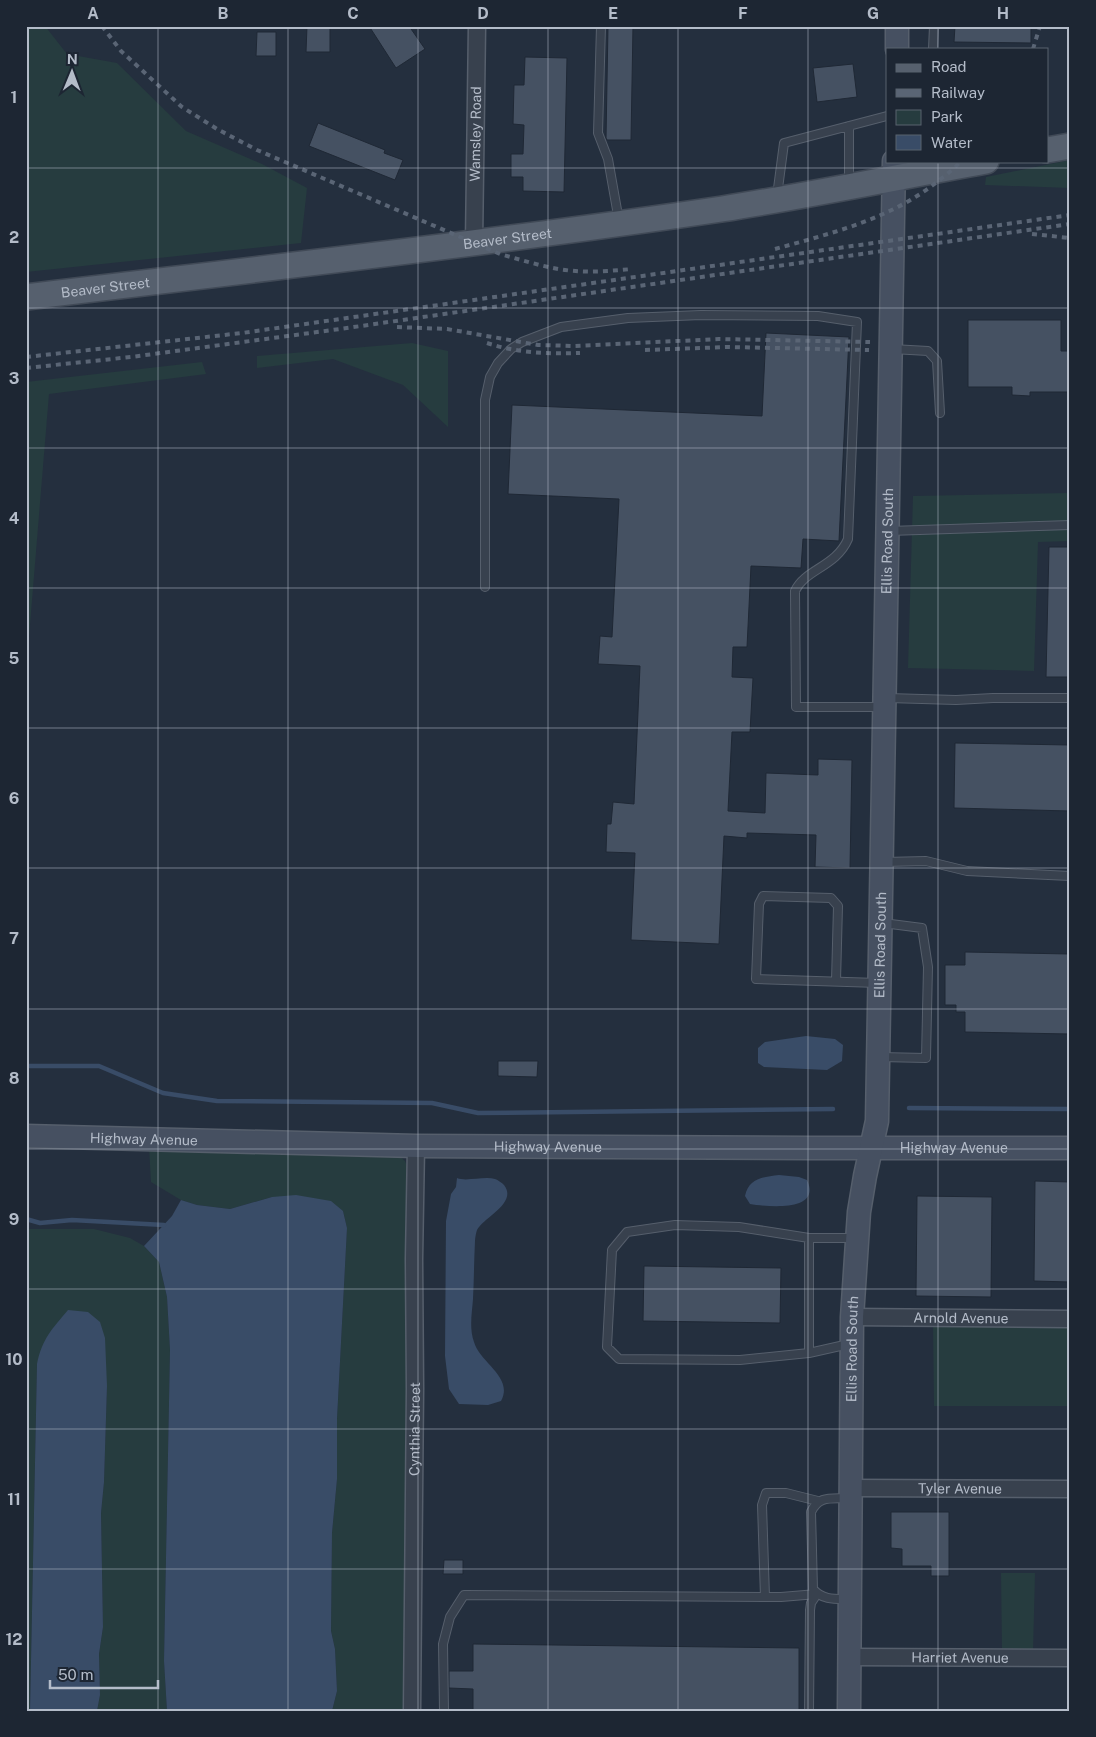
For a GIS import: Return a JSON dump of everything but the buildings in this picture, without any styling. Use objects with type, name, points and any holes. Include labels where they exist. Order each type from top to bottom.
[{"type":"main road","points":[[1048,150],[1070,146]]},
{"type":"main road","name":"Beaver Street","points":[[26,297],[474,243],[620,223],[849,186],[894,170],[976,162]]},
{"type":"street","name":"Wamsley Road","points":[[474,243],[477,26]]},
{"type":"street","points":[[897,26],[897,48]]},
{"type":"street","name":"Ellis Road South","points":[[849,1711],[852,1317],[856,1238],[865,1176],[877,1121],[886,702],[894,170]]},
{"type":"street","name":"Highway Avenue","points":[[27,1136],[416,1146],[1070,1148]]},
{"type":"street","name":"Cynthia Street","points":[[412,1711],[416,1146]]},
{"type":"street","name":"Arnold Avenue","points":[[852,1317],[1070,1319]]},
{"type":"street","name":"Tyler Avenue","points":[[850,1493],[1070,1489]]},
{"type":"street","name":"Harriet Avenue","points":[[850,1656],[1070,1658]]},
{"type":"lane","points":[[601,26],[598,133],[608,159],[620,223]]},
{"type":"lane","points":[[933,48],[934,26]]},
{"type":"lane","points":[[777,199],[784,143],[886,116]]},
{"type":"lane","points":[[849,126],[849,186]]},
{"type":"lane","points":[[484,588],[485,400],[490,377],[498,363],[511,349],[522,342],[561,327],[628,318],[701,315],[818,316],[856,322],[848,539],[844,548],[834,560],[798,584],[795,591],[796,707],[992,698],[1070,698]]},
{"type":"lane","points":[[892,349],[928,351],[937,361],[940,413]]},
{"type":"lane","points":[[889,531],[1070,525]]},
{"type":"lane","points":[[882,862],[926,862],[967,871],[1070,876]]},
{"type":"lane","points":[[836,981],[838,906],[831,898],[763,896],[759,904],[756,979],[880,983]]},
{"type":"lane","points":[[878,1057],[926,1058],[928,967],[922,928],[881,922]]},
{"type":"lane","points":[[851,1344],[809,1353],[740,1360],[620,1359],[607,1347],[612,1250],[627,1232],[675,1225],[739,1227],[809,1238],[856,1238]]},
{"type":"lane","points":[[809,1238],[809,1353]]},
{"type":"lane","points":[[765,1597],[762,1505],[766,1493],[786,1493],[818,1501],[850,1493]]},
{"type":"lane","points":[[818,1501],[811,1512],[813,1589],[824,1598],[850,1599]]},
{"type":"lane","points":[[444,1711],[443,1644],[450,1618],[464,1596],[765,1597],[817,1594]]},
{"type":"lane","points":[[810,1711],[810,1610],[817,1594]]},
{"type":"green space","points":[[26,26],[45,26],[67,54],[117,63],[186,131],[262,164],[307,188],[301,243],[26,272]]},
{"type":"green space","points":[[1070,160],[1070,188],[985,185],[986,177]]},
{"type":"green space","points":[[412,343],[448,351],[448,427],[403,385],[333,359],[257,368],[257,356]]},
{"type":"green space","points":[[202,362],[206,374],[49,394],[26,673],[26,382]]},
{"type":"green space","points":[[1069,493],[1070,541],[1038,542],[1034,671],[908,668],[913,496]]},
{"type":"green space","points":[[149,1147],[394,1151],[405,1161],[408,1168],[405,1711],[332,1711],[337,1691],[335,1649],[331,1631],[332,1533],[337,1479],[337,1419],[347,1228],[343,1211],[272,1197],[230,1209],[197,1205],[181,1200],[151,1182]]},
{"type":"green space","points":[[26,1229],[94,1229],[130,1238],[144,1246],[159,1262],[167,1297],[170,1350],[164,1661],[167,1711],[97,1711],[100,1695],[99,1654],[103,1627],[101,1513],[104,1482],[107,1386],[37,1364],[30,1711],[26,1711]]},
{"type":"green space","points":[[933,1324],[1070,1325],[1070,1406],[934,1406]]},
{"type":"green space","points":[[1001,1573],[1035,1573],[1033,1652],[1002,1651]]},
{"type":"water","points":[[806,1036],[835,1039],[843,1045],[842,1061],[827,1070],[764,1067],[758,1063],[758,1048],[765,1042]]},
{"type":"water","points":[[779,1175],[799,1177],[807,1180],[810,1190],[807,1198],[791,1205],[769,1206],[750,1204],[745,1196],[753,1182],[762,1178]]},
{"type":"water","points":[[457,1178],[495,1179],[504,1185],[507,1192],[507,1198],[503,1204],[477,1230],[475,1240],[471,1320],[472,1337],[477,1350],[500,1377],[504,1392],[501,1401],[488,1405],[459,1404],[449,1389],[445,1356],[446,1221],[451,1194],[456,1187]]},
{"type":"water","points":[[296,1195],[331,1201],[343,1211],[347,1228],[337,1419],[337,1479],[332,1533],[331,1631],[335,1649],[337,1691],[332,1711],[167,1711],[164,1661],[170,1350],[167,1297],[159,1262],[144,1246],[172,1216],[181,1200],[197,1205],[230,1209],[272,1197]]},
{"type":"water","points":[[68,1310],[88,1312],[100,1322],[105,1338],[107,1386],[104,1482],[101,1513],[103,1627],[99,1654],[100,1695],[97,1711],[30,1711],[37,1364],[45,1341],[52,1329]]},
{"type":"waterway","points":[[26,1066],[99,1066],[163,1093],[217,1101],[432,1103],[478,1113],[833,1109]]},
{"type":"waterway","points":[[909,1108],[1070,1109]]},
{"type":"waterway","points":[[26,1219],[40,1223],[72,1220],[164,1225]]},
{"type":"railway","points":[[102,26],[121,51],[182,107],[217,129],[257,150],[500,254],[565,270],[591,272],[632,269]]},
{"type":"railway","points":[[1033,48],[1040,26]]},
{"type":"railway","points":[[775,249],[881,215],[920,194],[960,162]]},
{"type":"railway","points":[[26,357],[242,333],[1070,215]]},
{"type":"railway","points":[[26,368],[131,357],[340,329],[1070,224]]},
{"type":"railway","points":[[1032,234],[1070,238]]},
{"type":"railway","points":[[397,327],[447,329],[538,345],[575,346],[719,339],[870,342]]},
{"type":"railway","points":[[487,343],[533,352],[580,353]]},
{"type":"railway","points":[[645,350],[728,347],[869,350]]}]
